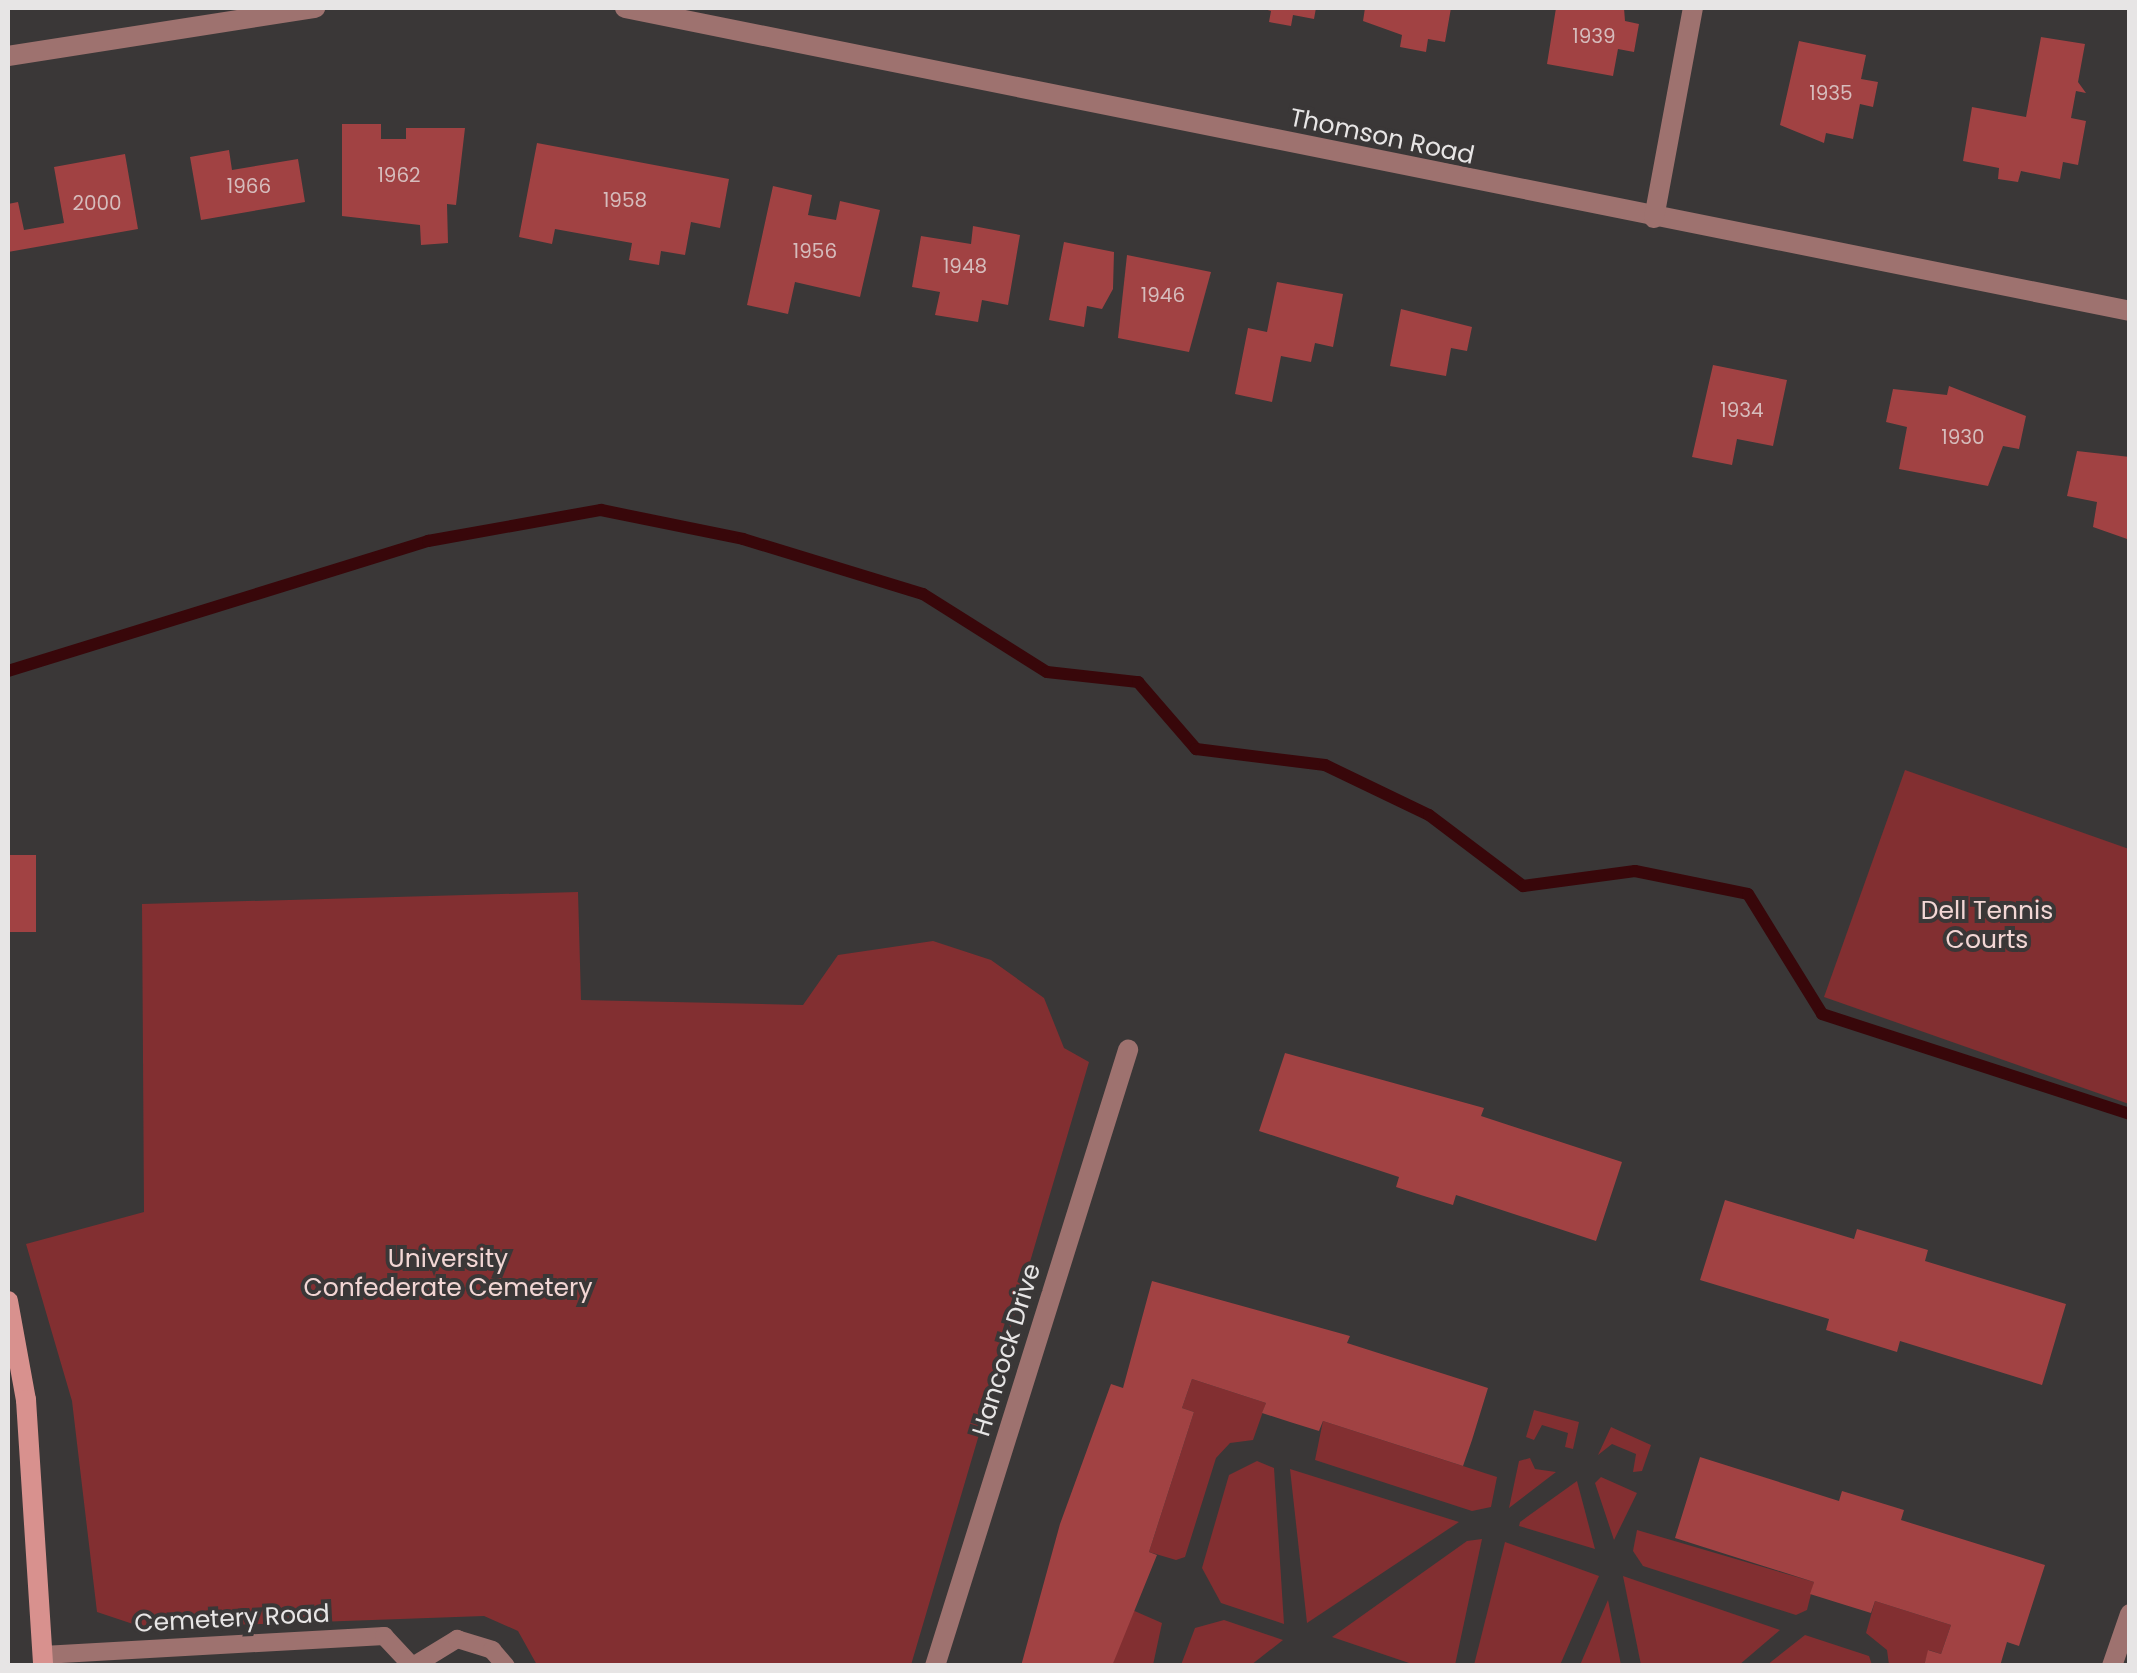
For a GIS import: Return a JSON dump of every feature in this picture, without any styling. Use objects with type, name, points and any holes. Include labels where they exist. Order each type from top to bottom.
[{"type":"main road","points":[[8,1302],[26,1400],[43,1660]]},
{"type":"street","points":[[8,56],[316,8]]},
{"type":"street","name":"Thomson Road","points":[[625,8],[2130,311]]},
{"type":"street","points":[[1654,218],[1694,8]]},
{"type":"street","name":"Hancock Drive","points":[[935,1666],[1128,1050]]},
{"type":"street","points":[[2112,1666],[2130,1614]]},
{"type":"lane","name":"Cemetery Road","points":[[43,1660],[384,1636],[412,1666],[457,1639],[492,1650],[506,1666]]},
{"type":"green space","name":"Dell Tennis Courts","points":[[1905,770],[2129,849],[2129,1104],[1824,997]]},
{"type":"green space","name":"University Confederate Cemetery","points":[[578,892],[581,1000],[803,1005],[838,955],[933,941],[991,960],[1044,998],[1064,1048],[1089,1062],[911,1665],[537,1665],[518,1631],[484,1616],[145,1628],[97,1612],[72,1401],[26,1244],[144,1212],[142,904]]},
{"type":"green space","points":[[1192,1379],[1266,1403],[1253,1440],[1230,1443],[1216,1458],[1185,1557],[1176,1560],[1149,1552],[1194,1412],[1182,1408]]},
{"type":"green space","points":[[1534,1410],[1579,1422],[1573,1449],[1565,1447],[1568,1433],[1542,1425],[1534,1440],[1526,1437]]},
{"type":"green space","points":[[1323,1421],[1497,1477],[1491,1507],[1472,1511],[1315,1460]]},
{"type":"green space","points":[[1611,1427],[1651,1445],[1642,1471],[1633,1472],[1636,1454],[1612,1444],[1598,1455]]},
{"type":"green space","points":[[1530,1458],[1535,1469],[1556,1472],[1509,1508],[1519,1461]]},
{"type":"green space","points":[[1257,1461],[1274,1468],[1284,1624],[1221,1603],[1202,1568],[1229,1475]]},
{"type":"green space","points":[[1290,1469],[1459,1522],[1307,1623]]},
{"type":"green space","points":[[1601,1477],[1637,1493],[1614,1540],[1595,1483]]},
{"type":"green space","points":[[1577,1481],[1595,1549],[1519,1526],[1520,1522]]},
{"type":"green space","points":[[1637,1530],[1814,1582],[1807,1610],[1796,1615],[1643,1566],[1633,1551]]},
{"type":"green space","points":[[1482,1539],[1455,1665],[1415,1665],[1332,1637],[1467,1541]]},
{"type":"green space","points":[[1505,1542],[1599,1576],[1560,1665],[1474,1665]]},
{"type":"green space","points":[[1623,1576],[1780,1630],[1739,1665],[1641,1665]]},
{"type":"green space","points":[[1608,1600],[1621,1665],[1580,1665]]},
{"type":"green space","points":[[1875,1601],[1951,1625],[1941,1654],[1929,1650],[1924,1665],[1889,1665],[1887,1650],[1866,1633]]},
{"type":"green space","points":[[1130,1609],[1162,1623],[1153,1665],[1112,1666]]},
{"type":"green space","points":[[1224,1620],[1283,1640],[1251,1665],[1181,1665],[1195,1628]]},
{"type":"green space","points":[[1805,1635],[1869,1656],[1872,1665],[1767,1665]]},
{"type":"building","points":[[1261,8],[1316,8],[1314,19],[1293,15],[1291,26],[1269,22],[1271,11]]},
{"type":"building","points":[[1365,8],[1451,8],[1445,42],[1428,39],[1426,52],[1400,47],[1402,35],[1363,21]]},
{"type":"building","points":[[1556,8],[1624,8],[1625,21],[1639,24],[1634,52],[1618,49],[1613,76],[1547,64]]},
{"type":"building","points":[[2041,37],[2085,44],[2078,82],[2086,93],[2076,91],[2071,118],[2086,121],[2078,165],[2063,162],[2060,179],[2021,171],[2018,182],[1998,179],[1999,168],[1963,161],[1972,107],[2026,117]]},
{"type":"building","points":[[1799,41],[1866,55],[1861,79],[1878,82],[1873,107],[1860,104],[1853,139],[1826,133],[1824,143],[1780,125]]},
{"type":"building","points":[[342,124],[381,124],[381,139],[406,139],[406,128],[465,128],[456,205],[447,204],[448,243],[421,245],[420,225],[342,216]]},
{"type":"building","points":[[537,143],[729,179],[720,228],[691,222],[685,255],[661,251],[659,265],[629,260],[632,243],[555,229],[552,244],[519,237]]},
{"type":"building","points":[[229,150],[232,170],[298,159],[305,202],[201,220],[190,157]]},
{"type":"building","points":[[125,154],[138,229],[8,252],[8,204],[18,202],[24,230],[64,223],[54,167]]},
{"type":"building","points":[[773,186],[812,195],[808,215],[836,220],[840,201],[880,210],[860,297],[795,282],[788,314],[747,305]]},
{"type":"building","points":[[973,226],[1020,235],[1008,305],[982,300],[978,322],[935,315],[940,292],[912,287],[921,236],[971,244]]},
{"type":"building","points":[[1064,242],[1114,252],[1113,289],[1102,309],[1087,306],[1084,327],[1049,320]]},
{"type":"building","points":[[1127,255],[1211,272],[1189,352],[1118,338]]},
{"type":"building","points":[[1277,282],[1343,294],[1333,347],[1315,343],[1311,362],[1281,356],[1272,402],[1235,394],[1248,328],[1267,332]]},
{"type":"building","points":[[1401,309],[1472,327],[1467,351],[1451,348],[1446,376],[1390,366]]},
{"type":"building","points":[[1713,365],[1787,380],[1773,446],[1737,439],[1732,465],[1692,457]]},
{"type":"building","points":[[1949,386],[2026,416],[2019,449],[2003,446],[1988,486],[1899,469],[1907,427],[1886,422],[1893,389],[1947,395]]},
{"type":"building","points":[[2077,451],[2130,457],[2130,540],[2093,527],[2097,502],[2067,496]]},
{"type":"building","points":[[8,855],[36,855],[36,932],[8,932]]},
{"type":"building","points":[[1285,1053],[1484,1108],[1481,1116],[1622,1162],[1596,1241],[1456,1195],[1453,1205],[1396,1187],[1399,1177],[1259,1131]]},
{"type":"building","points":[[1725,1200],[1854,1239],[1857,1229],[1928,1250],[1925,1261],[2066,1304],[2042,1385],[1900,1341],[1897,1352],[1826,1330],[1829,1319],[1700,1280]]},
{"type":"building","points":[[1152,1281],[1350,1336],[1347,1343],[1488,1388],[1472,1440],[1463,1466],[1323,1421],[1319,1431],[1290,1422],[1262,1413],[1266,1403],[1192,1379],[1182,1408],[1194,1412],[1149,1552],[1157,1555],[1112,1666],[1021,1666],[1060,1524],[1111,1384],[1123,1388]]},
{"type":"building","points":[[1700,1457],[1839,1501],[1842,1491],[1904,1510],[1901,1520],[2045,1565],[2019,1646],[2007,1642],[2000,1666],[1924,1666],[1928,1650],[1941,1654],[1951,1625],[1875,1601],[1871,1613],[1810,1594],[1814,1582],[1675,1538]]},
{"type":"waterway","points":[[8,671],[428,541],[601,510],[743,539],[923,594],[1047,672],[1138,682],[1196,749],[1325,765],[1429,815],[1523,886],[1635,871],[1748,894],[1822,1014],[2130,1114]]}]
